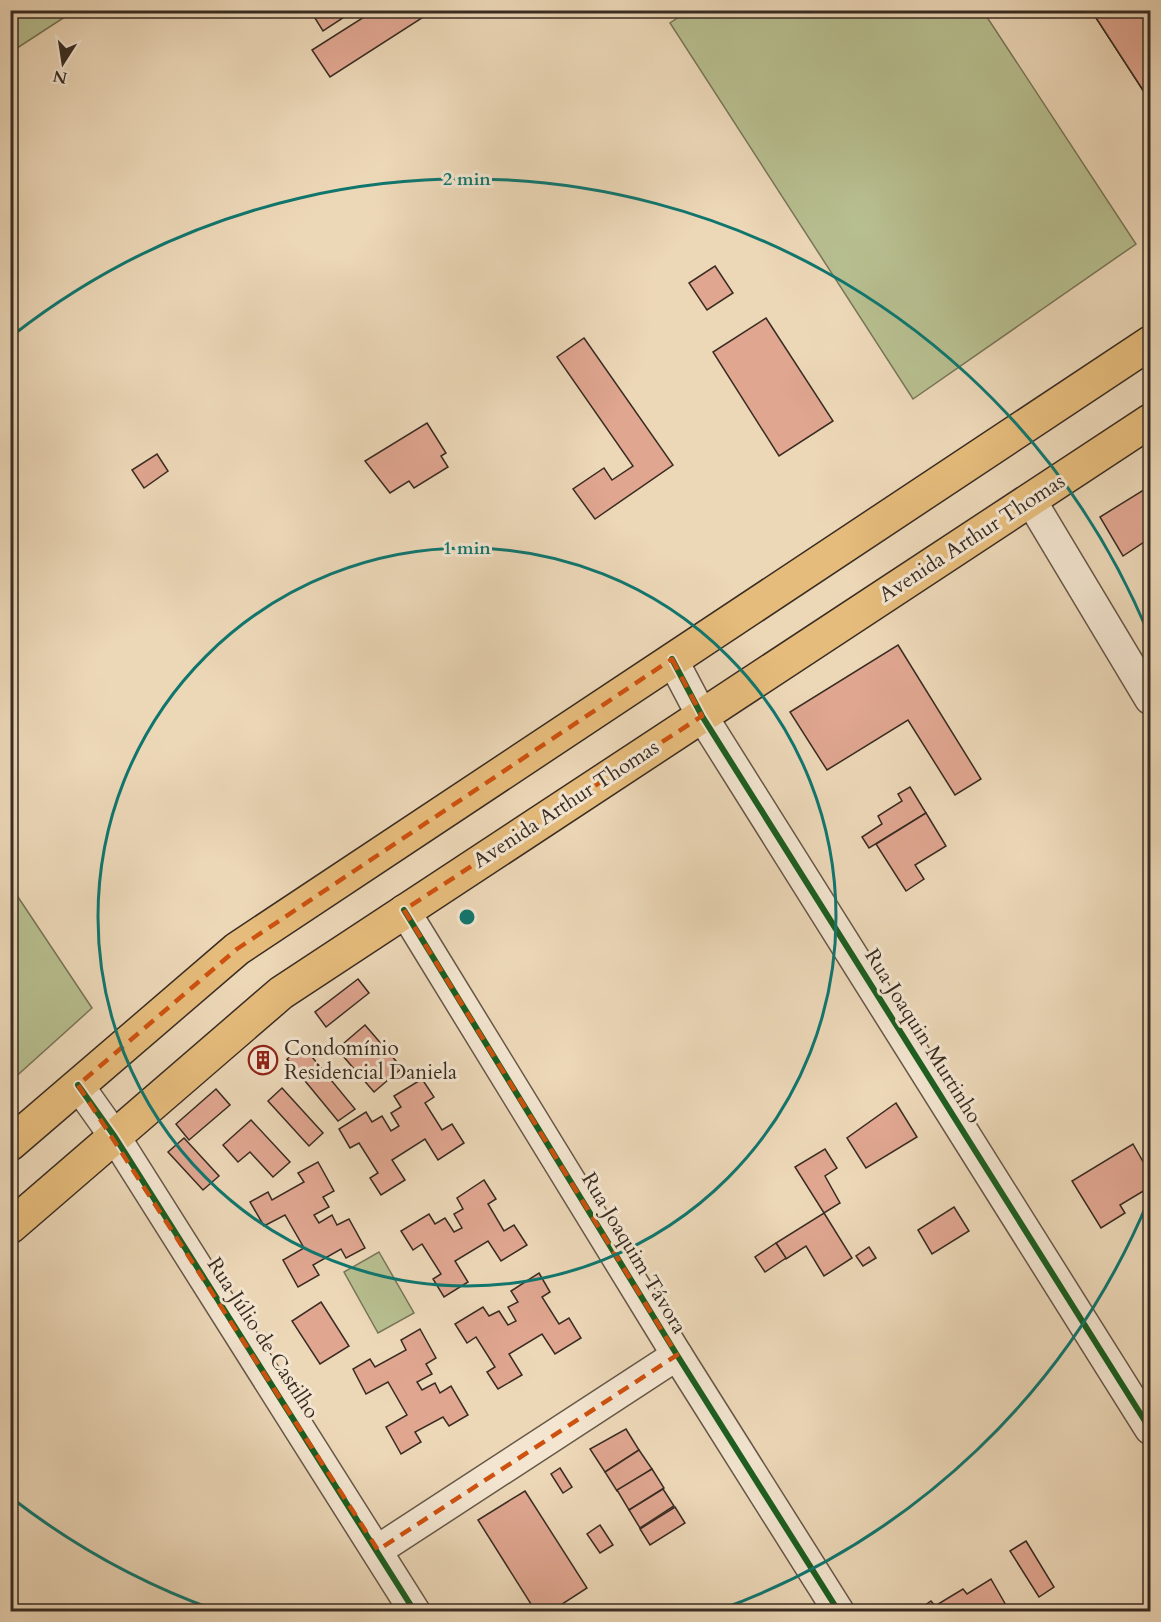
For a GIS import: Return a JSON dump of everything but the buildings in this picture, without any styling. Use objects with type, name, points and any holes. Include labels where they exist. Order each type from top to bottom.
[{"type":"main road","points":[[10,1144],[237,949],[1150,343]]},
{"type":"main road","name":"Avenida Arthur Thomas","points":[[10,1227],[281,993],[404,910],[1150,422]]},
{"type":"street","points":[[1030,499],[1150,699]]},
{"type":"street","name":"Rua Joaquin Murtinho","points":[[672,659],[702,716],[1150,1429]]},
{"type":"street","name":"Rua Joaquim Távora","points":[[404,910],[677,1355],[839,1611]]},
{"type":"street","name":"Rua Júlio de Castilho","points":[[78,1085],[115,1137],[415,1611]]},
{"type":"street","points":[[378,1550],[677,1355]]},
{"type":"highlighted area","points":[[672,659],[702,716],[404,910],[677,1355],[378,1550],[78,1085],[237,949]]},
{"type":"green space","points":[[11,10],[74,10],[74,11],[11,52]]},
{"type":"green space","points":[[688,11],[983,11],[1136,244],[913,399],[670,23]]},
{"type":"green space","points":[[10,885],[92,1008],[11,1081],[10,1081]]},
{"type":"green space","points":[[379,1252],[414,1313],[378,1333],[344,1272]]},
{"type":"cycle path","points":[[672,659],[702,716],[1150,1429]]},
{"type":"cycle path","points":[[404,910],[677,1355],[839,1612]]},
{"type":"cycle path","points":[[78,1085],[115,1137],[415,1612]]},
{"type":"place","name":"Condomínio Residencial Daniela","points":[[263,1060]]}]
